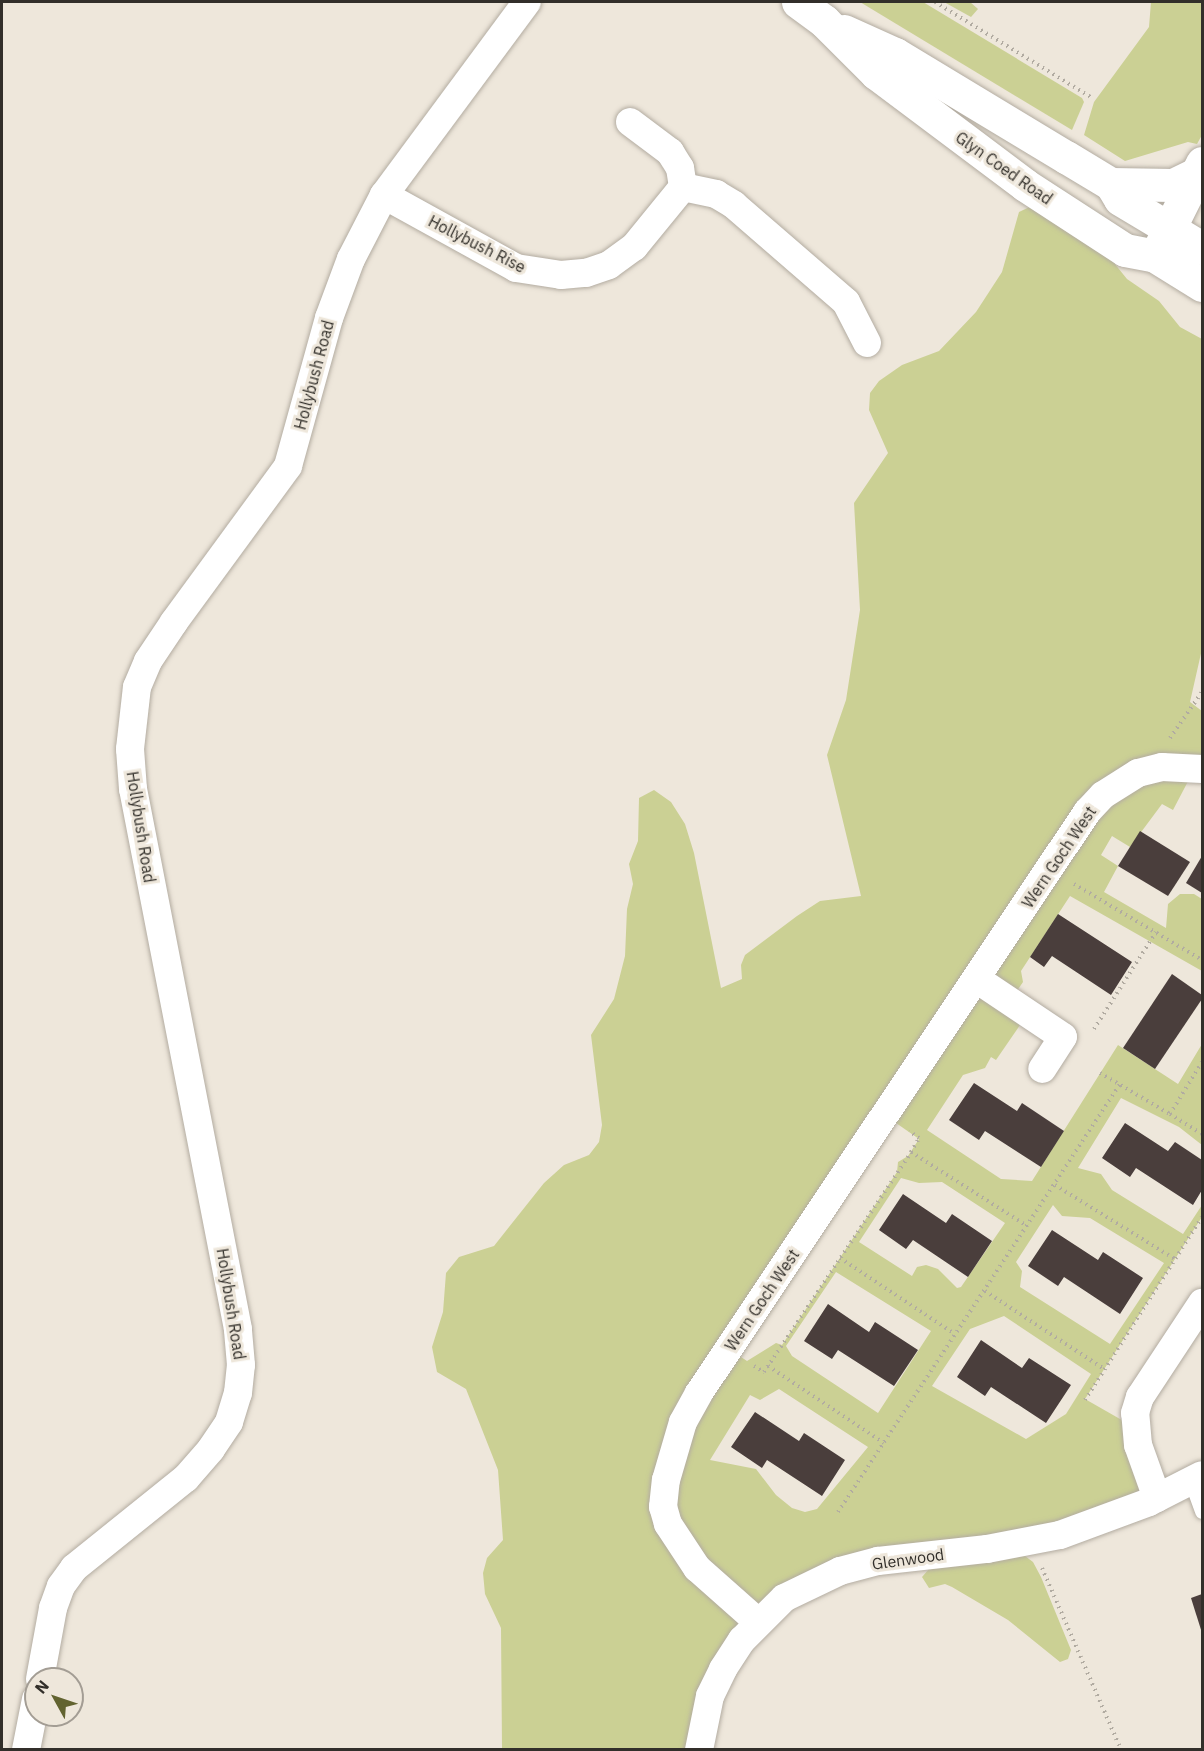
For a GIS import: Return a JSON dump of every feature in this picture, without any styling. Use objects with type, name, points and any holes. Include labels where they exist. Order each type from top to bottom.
[{"type":"street","name":"Hollybush Road","points":[[42,1667],[52,1608],[61,1586],[75,1568],[186,1478],[211,1449],[229,1422],[240,1375],[238,1329],[133,789],[130,749],[137,687],[148,661],[174,622],[288,466],[329,318],[351,259],[384,195],[526,2]]},
{"type":"street","name":"Glyn Coed Road","points":[[798,2],[824,21],[876,73],[1025,185],[1125,250],[1162,242],[1202,245]]},
{"type":"street","name":"Glyn Coed Road","points":[[824,21],[896,54],[1111,184],[1120,199],[1162,242],[1194,280]]},
{"type":"street","points":[[630,122],[669,152],[680,168],[683,187],[716,194],[742,212],[846,302],[867,344]]},
{"type":"street","points":[[1111,184],[1173,185],[1199,168]]},
{"type":"street","points":[[1162,242],[1199,168]]},
{"type":"street","name":"Hollybush Rise","points":[[384,195],[516,268],[561,275],[586,273],[617,259],[634,247],[683,187]]},
{"type":"street","points":[[1194,280],[1202,245]]},
{"type":"street","name":"Wern Goch West","points":[[758,1622],[679,1546],[663,1507],[666,1480],[684,1422],[729,1348],[978,980],[1087,812],[1119,782],[1162,768],[1203,769]]},
{"type":"street","points":[[978,980],[1063,1038],[1042,1069]]},
{"type":"street","points":[[1157,1498],[1138,1445],[1135,1413],[1140,1397],[1203,1303]]},
{"type":"street","name":"Glenwood","points":[[699,1749],[710,1696],[742,1640],[784,1598],[840,1571],[878,1561],[1031,1542],[1098,1523],[1197,1478]]},
{"type":"street","points":[[26,1749],[30,1727]]},
{"type":"lane","points":[[1197,1478],[1203,1512]]},
{"type":"path","points":[[935,2],[1092,98]]},
{"type":"path","points":[[1049,869],[1203,960]]},
{"type":"path","points":[[1094,1029],[1156,932]]},
{"type":"path","points":[[1170,1114],[1203,1062]]},
{"type":"path","points":[[1100,1073],[1203,1134]]},
{"type":"path","points":[[838,1512],[1120,1084]]},
{"type":"path","points":[[729,1348],[764,1372],[919,1138],[886,1116]]},
{"type":"path","points":[[911,1152],[1027,1226]]},
{"type":"path","points":[[1055,1185],[1175,1259]]},
{"type":"path","points":[[1085,1400],[1203,1217]]},
{"type":"path","points":[[840,1258],[955,1334]]},
{"type":"path","points":[[985,1291],[1104,1369]]},
{"type":"path","points":[[768,1366],[884,1443]]},
{"type":"path","points":[[1031,1542],[1120,1749]]},
{"type":"green space","points":[[860,2],[923,2],[1082,98],[1084,102],[1072,130]]},
{"type":"green space","points":[[944,2],[970,2],[978,9],[971,17]]},
{"type":"green space","points":[[1151,2],[1202,2],[1202,135],[1197,144],[1188,142],[1125,161],[1084,135],[1094,102],[1149,27]]},
{"type":"green space","points":[[1036,204],[1106,253],[1127,279],[1159,301],[1180,327],[1202,339],[1202,649],[1190,702],[1202,711],[1202,769],[1195,768],[1173,810],[1162,804],[1130,847],[1112,836],[1101,855],[1118,866],[1104,892],[1166,928],[1168,904],[1180,894],[1194,894],[1202,899],[1202,971],[1070,896],[1021,971],[1023,982],[1010,1001],[1027,1013],[1018,1028],[996,1060],[991,1057],[985,1068],[963,1075],[927,1130],[1001,1179],[1032,1181],[1118,1045],[1178,1084],[1202,1044],[1202,1145],[1179,1127],[1121,1098],[1078,1168],[1101,1174],[1112,1190],[1183,1234],[1202,1205],[1202,1217],[1085,1399],[1134,1427],[1149,1502],[878,1561],[758,1622],[699,1749],[502,1749],[501,1628],[485,1594],[483,1573],[487,1558],[503,1540],[498,1470],[466,1389],[437,1372],[432,1347],[443,1312],[446,1273],[459,1257],[494,1246],[544,1183],[564,1165],[589,1155],[599,1142],[602,1125],[591,1035],[614,999],[625,956],[627,909],[633,884],[629,864],[638,841],[639,798],[654,790],[671,802],[685,824],[694,853],[721,988],[742,979],[741,965],[745,955],[797,916],[820,901],[861,896],[827,755],[846,700],[860,610],[854,503],[888,453],[869,410],[870,393],[879,381],[902,365],[939,351],[976,312],[1002,272],[1019,212]],"holes":[[[886,1116],[919,1139],[908,1156],[898,1162],[897,1172],[782,1345],[776,1343],[747,1361],[729,1349]],[[901,1178],[919,1183],[942,1182],[1005,1223],[961,1287],[957,1288],[938,1269],[926,1265],[917,1267],[912,1276],[859,1242]],[[1053,1205],[1062,1216],[1090,1218],[1164,1263],[1110,1344],[1020,1287],[1022,1271],[1016,1262]],[[836,1272],[931,1331],[878,1413],[792,1356],[786,1346]],[[1004,1316],[1091,1374],[1066,1414],[1026,1439],[932,1386],[970,1329]],[[779,1389],[868,1447],[817,1509],[805,1512],[792,1508],[776,1495],[756,1469],[710,1460],[750,1395],[760,1400]]]},
{"type":"green space","points":[[1025,1556],[1033,1562],[1041,1577],[1071,1650],[1068,1659],[1060,1662],[1008,1620],[945,1584],[929,1588],[922,1577],[929,1569]]},
{"type":"building","points":[[1140,831],[1190,862],[1168,896],[1118,866]]},
{"type":"building","points":[[1202,856],[1202,893],[1186,883]]},
{"type":"building","points":[[1058,914],[1132,962],[1111,995],[1052,956],[1044,967],[1030,957]]},
{"type":"building","points":[[1172,974],[1202,995],[1202,999],[1155,1069],[1123,1048]]},
{"type":"building","points":[[974,1083],[1017,1111],[1022,1103],[1064,1131],[1041,1167],[985,1131],[979,1140],[949,1120]]},
{"type":"building","points":[[1125,1123],[1168,1151],[1175,1142],[1202,1160],[1202,1190],[1193,1205],[1136,1168],[1130,1177],[1102,1158]]},
{"type":"building","points":[[903,1194],[946,1223],[952,1214],[992,1241],[968,1277],[913,1240],[906,1249],[879,1230]]},
{"type":"building","points":[[1052,1230],[1098,1260],[1103,1252],[1143,1278],[1120,1314],[1064,1277],[1058,1286],[1028,1266]]},
{"type":"building","points":[[828,1304],[869,1332],[875,1322],[918,1350],[894,1386],[838,1350],[832,1359],[804,1341]]},
{"type":"building","points":[[981,1340],[1022,1368],[1029,1358],[1071,1385],[1046,1423],[991,1387],[985,1396],[957,1377]]},
{"type":"building","points":[[755,1412],[799,1441],[804,1433],[845,1460],[822,1496],[767,1460],[762,1468],[731,1447]]},
{"type":"building","points":[[1202,1594],[1202,1633],[1191,1598]]}]
